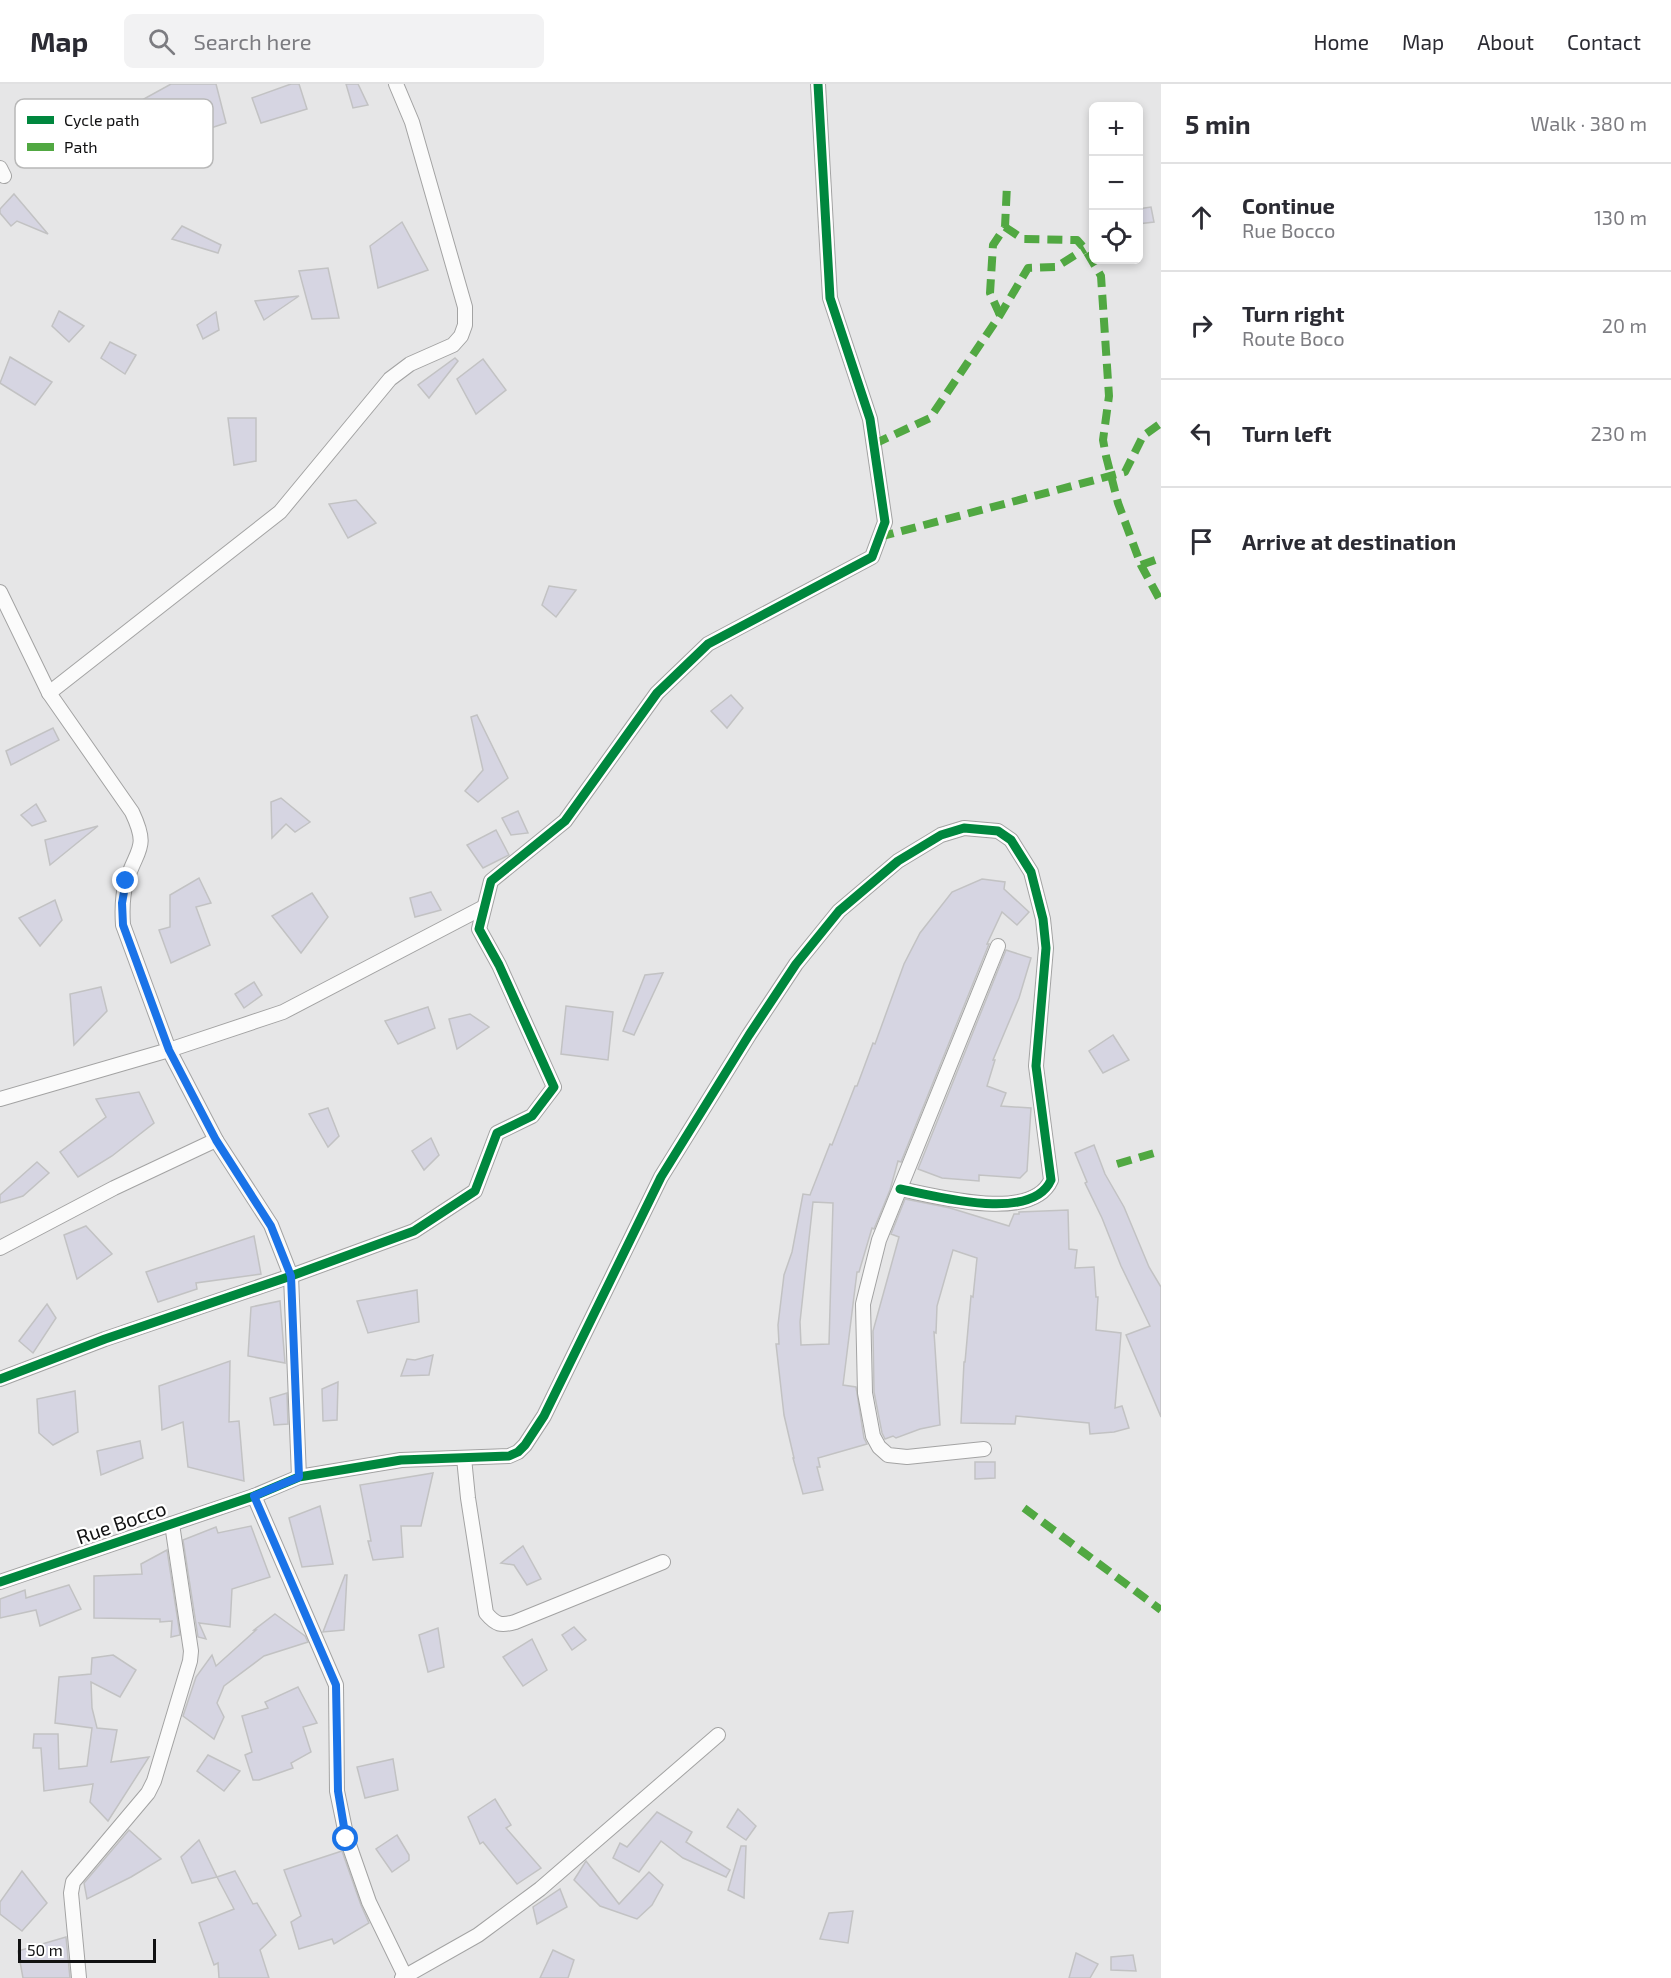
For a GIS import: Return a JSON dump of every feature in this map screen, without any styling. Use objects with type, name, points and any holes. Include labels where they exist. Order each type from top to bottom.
[{"type":"street","points":[[49,693],[280,512],[390,379],[410,364],[453,345],[461,336],[465,325],[465,307],[412,122],[396,84]]},
{"type":"street","points":[[0,1379],[105,1339],[291,1276],[414,1231],[475,1191],[497,1133],[532,1116],[554,1087],[499,965],[479,929],[491,880],[565,821],[657,693],[708,644],[872,557],[885,522],[870,419],[830,298],[818,84]]},
{"type":"street","points":[[0,592],[49,693],[132,812],[141,831],[141,848],[126,881],[122,903],[123,925],[169,1050],[216,1140],[271,1226],[291,1276],[299,1477]]},
{"type":"street","name":"Rue Bocco","points":[[0,1582],[254,1496],[299,1477],[400,1460],[499,1458],[518,1452],[544,1416],[661,1177],[796,964],[839,910],[898,861],[941,836],[964,828],[998,831],[1011,840],[1031,872],[1043,919],[1046,948],[1036,1066],[1051,1180],[1046,1190],[1026,1202],[976,1203],[900,1190]]},
{"type":"street","points":[[0,1099],[169,1050],[283,1012],[484,908]]},
{"type":"street","points":[[984,1449],[907,1457],[888,1455],[879,1447],[873,1436],[865,1393],[863,1304],[879,1240],[998,946]]},
{"type":"street","points":[[0,1248],[114,1188],[216,1140]]},
{"type":"street","points":[[464,1458],[486,1613],[494,1623],[503,1625],[515,1622],[663,1562]]},
{"type":"street","points":[[254,1496],[336,1685],[338,1791],[346,1839],[369,1902],[404,1978],[478,1935],[540,1889],[717,1735]]},
{"type":"street","points":[[79,1978],[71,1893],[73,1882],[148,1793],[154,1781],[190,1661],[191,1638],[172,1524]]},
{"type":"building","points":[[171,84],[216,84],[226,123],[213,127],[213,99],[144,99]]},
{"type":"building","points":[[291,84],[299,84],[307,109],[261,123],[252,98]]},
{"type":"building","points":[[346,84],[358,84],[368,105],[353,108]]},
{"type":"building","points":[[14,194],[48,234],[17,221],[11,226],[0,213],[0,209]]},
{"type":"building","points":[[1151,207],[1154,222],[1143,223],[1143,208]]},
{"type":"building","points":[[402,222],[428,270],[378,288],[370,246]]},
{"type":"building","points":[[182,226],[221,245],[218,253],[172,239]]},
{"type":"building","points":[[328,268],[339,318],[312,319],[299,271]]},
{"type":"building","points":[[299,296],[264,320],[255,301]]},
{"type":"building","points":[[59,311],[84,326],[69,342],[52,326]]},
{"type":"building","points":[[216,312],[219,330],[203,339],[197,325]]},
{"type":"building","points":[[110,342],[136,355],[125,374],[101,358]]},
{"type":"building","points":[[10,357],[52,382],[35,405],[0,383]]},
{"type":"building","points":[[455,358],[458,361],[429,398],[418,385]]},
{"type":"building","points":[[483,359],[506,390],[476,414],[457,379]]},
{"type":"building","points":[[228,418],[256,418],[256,461],[234,465]]},
{"type":"building","points":[[356,500],[376,523],[348,538],[329,504]]},
{"type":"building","points":[[549,586],[576,590],[556,617],[542,605]]},
{"type":"building","points":[[731,695],[743,708],[727,728],[711,711]]},
{"type":"building","points":[[477,715],[508,778],[478,802],[465,791],[483,770],[471,717]]},
{"type":"building","points":[[53,728],[59,740],[11,765],[6,751]]},
{"type":"building","points":[[281,798],[310,822],[295,832],[286,824],[272,838],[271,802]]},
{"type":"building","points":[[36,804],[46,821],[32,826],[21,815]]},
{"type":"building","points":[[518,811],[528,833],[511,835],[502,818]]},
{"type":"building","points":[[98,826],[50,865],[45,840]]},
{"type":"building","points":[[496,830],[509,855],[483,868],[467,845]]},
{"type":"building","points":[[199,878],[211,903],[196,907],[210,945],[171,963],[159,930],[170,927],[170,895]]},
{"type":"building","points":[[982,879],[1005,882],[1004,889],[1029,912],[1017,925],[1002,912],[987,944],[989,944],[901,1162],[898,1161],[890,1190],[874,1229],[872,1228],[859,1272],[857,1272],[843,1385],[856,1387],[864,1438],[867,1444],[818,1458],[820,1467],[817,1467],[823,1490],[803,1494],[784,1415],[776,1344],[779,1344],[778,1325],[784,1275],[792,1252],[803,1194],[810,1195],[830,1144],[832,1145],[873,1043],[875,1044],[904,964],[920,933],[952,892]],"holes":[[[813,1202],[833,1203],[829,1344],[801,1345],[800,1322]]]},
{"type":"building","points":[[431,892],[441,910],[415,917],[410,898]]},
{"type":"building","points":[[312,893],[328,917],[301,953],[272,916]]},
{"type":"building","points":[[55,900],[62,920],[40,946],[19,918]]},
{"type":"building","points":[[1006,950],[1031,958],[1019,998],[993,1060],[995,1060],[987,1086],[1006,1093],[1001,1106],[1031,1108],[1027,1171],[1020,1178],[979,1175],[979,1181],[942,1178],[918,1169]]},
{"type":"building","points":[[663,973],[634,1035],[623,1031],[645,975]]},
{"type":"building","points":[[254,982],[262,995],[244,1008],[235,994]]},
{"type":"building","points":[[101,987],[107,1011],[74,1045],[70,994]]},
{"type":"building","points":[[566,1006],[613,1012],[608,1060],[561,1054]]},
{"type":"building","points":[[428,1007],[435,1028],[398,1044],[385,1021]]},
{"type":"building","points":[[470,1014],[489,1027],[457,1049],[449,1019]]},
{"type":"building","points":[[1113,1035],[1129,1060],[1103,1073],[1089,1051]]},
{"type":"building","points":[[139,1092],[154,1123],[112,1156],[78,1177],[60,1152],[106,1117],[96,1099]]},
{"type":"building","points":[[328,1108],[339,1136],[328,1147],[309,1114]]},
{"type":"building","points":[[431,1138],[439,1155],[424,1170],[412,1151]]},
{"type":"building","points":[[1094,1145],[1105,1174],[1124,1207],[1149,1267],[1161,1287],[1161,1417],[1126,1335],[1150,1326],[1085,1183],[1087,1182],[1075,1153]]},
{"type":"building","points":[[37,1162],[49,1173],[23,1196],[0,1203],[0,1195]]},
{"type":"building","points":[[905,1199],[950,1208],[1009,1226],[1014,1214],[1019,1214],[1019,1212],[1068,1210],[1069,1249],[1077,1250],[1075,1268],[1094,1267],[1096,1297],[1098,1297],[1096,1330],[1121,1333],[1115,1408],[1122,1406],[1129,1428],[1090,1434],[1089,1423],[1016,1416],[1015,1424],[961,1423],[964,1362],[977,1258],[953,1250],[937,1306],[936,1333],[934,1332],[940,1425],[885,1439],[874,1392],[873,1331],[899,1237],[891,1234]]},
{"type":"building","points":[[86,1226],[112,1254],[77,1279],[64,1235]]},
{"type":"building","points":[[254,1236],[261,1274],[196,1283],[197,1289],[158,1302],[146,1272]]},
{"type":"building","points":[[417,1290],[419,1322],[368,1333],[357,1301]]},
{"type":"building","points":[[280,1301],[285,1363],[248,1356],[251,1307]]},
{"type":"building","points":[[47,1304],[56,1318],[33,1353],[19,1341]]},
{"type":"building","points":[[433,1355],[429,1375],[401,1376],[407,1359],[415,1360]]},
{"type":"building","points":[[230,1361],[229,1422],[239,1421],[244,1481],[188,1467],[183,1422],[162,1430],[159,1386]]},
{"type":"building","points":[[338,1382],[337,1420],[323,1421],[322,1389]]},
{"type":"building","points":[[75,1391],[78,1432],[53,1445],[39,1433],[37,1399]]},
{"type":"building","points":[[287,1393],[288,1424],[274,1425],[270,1398]]},
{"type":"building","points":[[140,1441],[143,1458],[101,1475],[97,1451]]},
{"type":"building","points":[[975,1462],[995,1462],[995,1478],[975,1479]]},
{"type":"building","points":[[433,1473],[421,1526],[401,1526],[403,1557],[373,1560],[360,1485]]},
{"type":"building","points":[[320,1506],[333,1564],[302,1567],[289,1518]]},
{"type":"building","points":[[251,1526],[270,1577],[232,1589],[230,1627],[199,1623],[206,1639],[198,1637],[183,1540],[216,1527],[218,1533]]},
{"type":"building","points":[[523,1546],[541,1579],[527,1585],[514,1565],[501,1563]]},
{"type":"building","points":[[167,1550],[180,1635],[171,1637],[172,1621],[94,1618],[94,1576],[142,1574],[141,1564]]},
{"type":"building","points":[[345,1575],[347,1575],[344,1630],[323,1632]]},
{"type":"building","points":[[69,1585],[81,1609],[40,1626],[36,1610],[0,1618],[0,1599],[25,1590],[26,1598]]},
{"type":"building","points":[[275,1614],[305,1636],[308,1642],[264,1656],[224,1686],[217,1703],[224,1717],[214,1739],[183,1716],[196,1677],[212,1655],[216,1666],[256,1630],[254,1630]]},
{"type":"building","points":[[574,1627],[586,1640],[572,1650],[562,1635]]},
{"type":"building","points":[[438,1628],[444,1667],[428,1672],[419,1635]]},
{"type":"building","points":[[532,1639],[547,1670],[523,1686],[503,1657]]},
{"type":"building","points":[[113,1655],[136,1670],[120,1697],[91,1682],[92,1708],[97,1728],[117,1730],[111,1762],[149,1757],[108,1821],[90,1802],[93,1784],[44,1791],[41,1748],[33,1748],[34,1734],[58,1734],[59,1769],[87,1766],[92,1728],[55,1723],[59,1677],[91,1674],[92,1658]]},
{"type":"building","points":[[298,1687],[317,1723],[303,1727],[311,1752],[291,1763],[293,1768],[253,1780],[245,1755],[252,1752],[242,1716],[268,1708],[265,1702]]},
{"type":"building","points":[[208,1755],[240,1771],[224,1791],[197,1771]]},
{"type":"building","points":[[393,1759],[398,1790],[365,1798],[357,1767]]},
{"type":"building","points":[[495,1799],[511,1825],[506,1828],[541,1868],[517,1884],[483,1842],[480,1844],[468,1817]]},
{"type":"building","points":[[738,1809],[756,1826],[746,1840],[727,1827]]},
{"type":"building","points":[[657,1812],[692,1832],[686,1842],[730,1870],[726,1877],[683,1858],[661,1841],[639,1872],[613,1858],[620,1843],[627,1847]]},
{"type":"building","points":[[129,1830],[161,1859],[87,1899],[84,1883]]},
{"type":"building","points":[[397,1835],[409,1855],[409,1860],[392,1872],[376,1849]]},
{"type":"building","points":[[199,1840],[217,1877],[192,1883],[181,1857]]},
{"type":"building","points":[[741,1846],[746,1846],[744,1898],[728,1890]]},
{"type":"building","points":[[342,1851],[369,1923],[334,1944],[332,1939],[299,1949],[291,1922],[301,1916],[284,1870]]},
{"type":"building","points":[[586,1861],[619,1904],[649,1872],[663,1885],[652,1905],[637,1919],[600,1906],[574,1880]]},
{"type":"building","points":[[22,1871],[47,1903],[22,1931],[0,1914],[0,1902]]},
{"type":"building","points":[[235,1871],[253,1904],[257,1903],[276,1935],[260,1950],[269,1978],[219,1978],[218,1963],[214,1965],[199,1923],[234,1909],[217,1877]]},
{"type":"building","points":[[560,1889],[567,1907],[537,1924],[533,1907]]},
{"type":"building","points":[[853,1911],[848,1943],[820,1939],[829,1913]]},
{"type":"building","points":[[66,1937],[70,1978],[23,1978],[18,1951]]},
{"type":"building","points":[[553,1950],[574,1960],[568,1978],[540,1978]]},
{"type":"building","points":[[1076,1953],[1098,1964],[1090,1978],[1069,1978]]},
{"type":"building","points":[[1133,1955],[1136,1971],[1111,1970],[1111,1957]]},
{"type":"marked path","points":[[1000,315],[990,293],[993,245],[1005,227],[1007,185]]},
{"type":"marked path","points":[[1005,227],[1023,239],[1077,240],[1101,276],[1109,396],[1103,440],[1118,503],[1141,565],[1161,602]]},
{"type":"marked path","points":[[874,444],[930,418],[1000,315],[1028,268],[1056,267],[1085,249]]},
{"type":"marked path","points":[[879,537],[1125,472],[1143,436],[1161,423]]},
{"type":"marked path","points":[[1141,565],[1161,558]]},
{"type":"marked path","points":[[1117,1164],[1161,1151]]},
{"type":"marked path","points":[[1024,1508],[1161,1610]]},
{"type":"cycle path","points":[[0,1379],[105,1339],[291,1276],[414,1231],[475,1191],[497,1133],[532,1116],[554,1087],[499,965],[479,929],[491,881],[565,821],[657,693],[708,644],[872,557],[885,522],[870,419],[830,298],[818,84]]},
{"type":"cycle path","points":[[0,1582],[254,1496],[299,1477],[401,1460],[509,1456],[518,1452],[544,1416],[661,1177],[796,964],[839,911],[898,861],[941,835],[964,828],[998,831],[1011,840],[1031,872],[1043,919],[1046,948],[1036,1066],[1051,1180],[1041,1193],[1024,1201],[1004,1204],[959,1201],[900,1189]]},
{"type":"route","points":[[126,881],[122,903],[123,925],[169,1050],[216,1140],[271,1226],[291,1276],[299,1477],[254,1496],[336,1685],[338,1791],[346,1839]]}]
